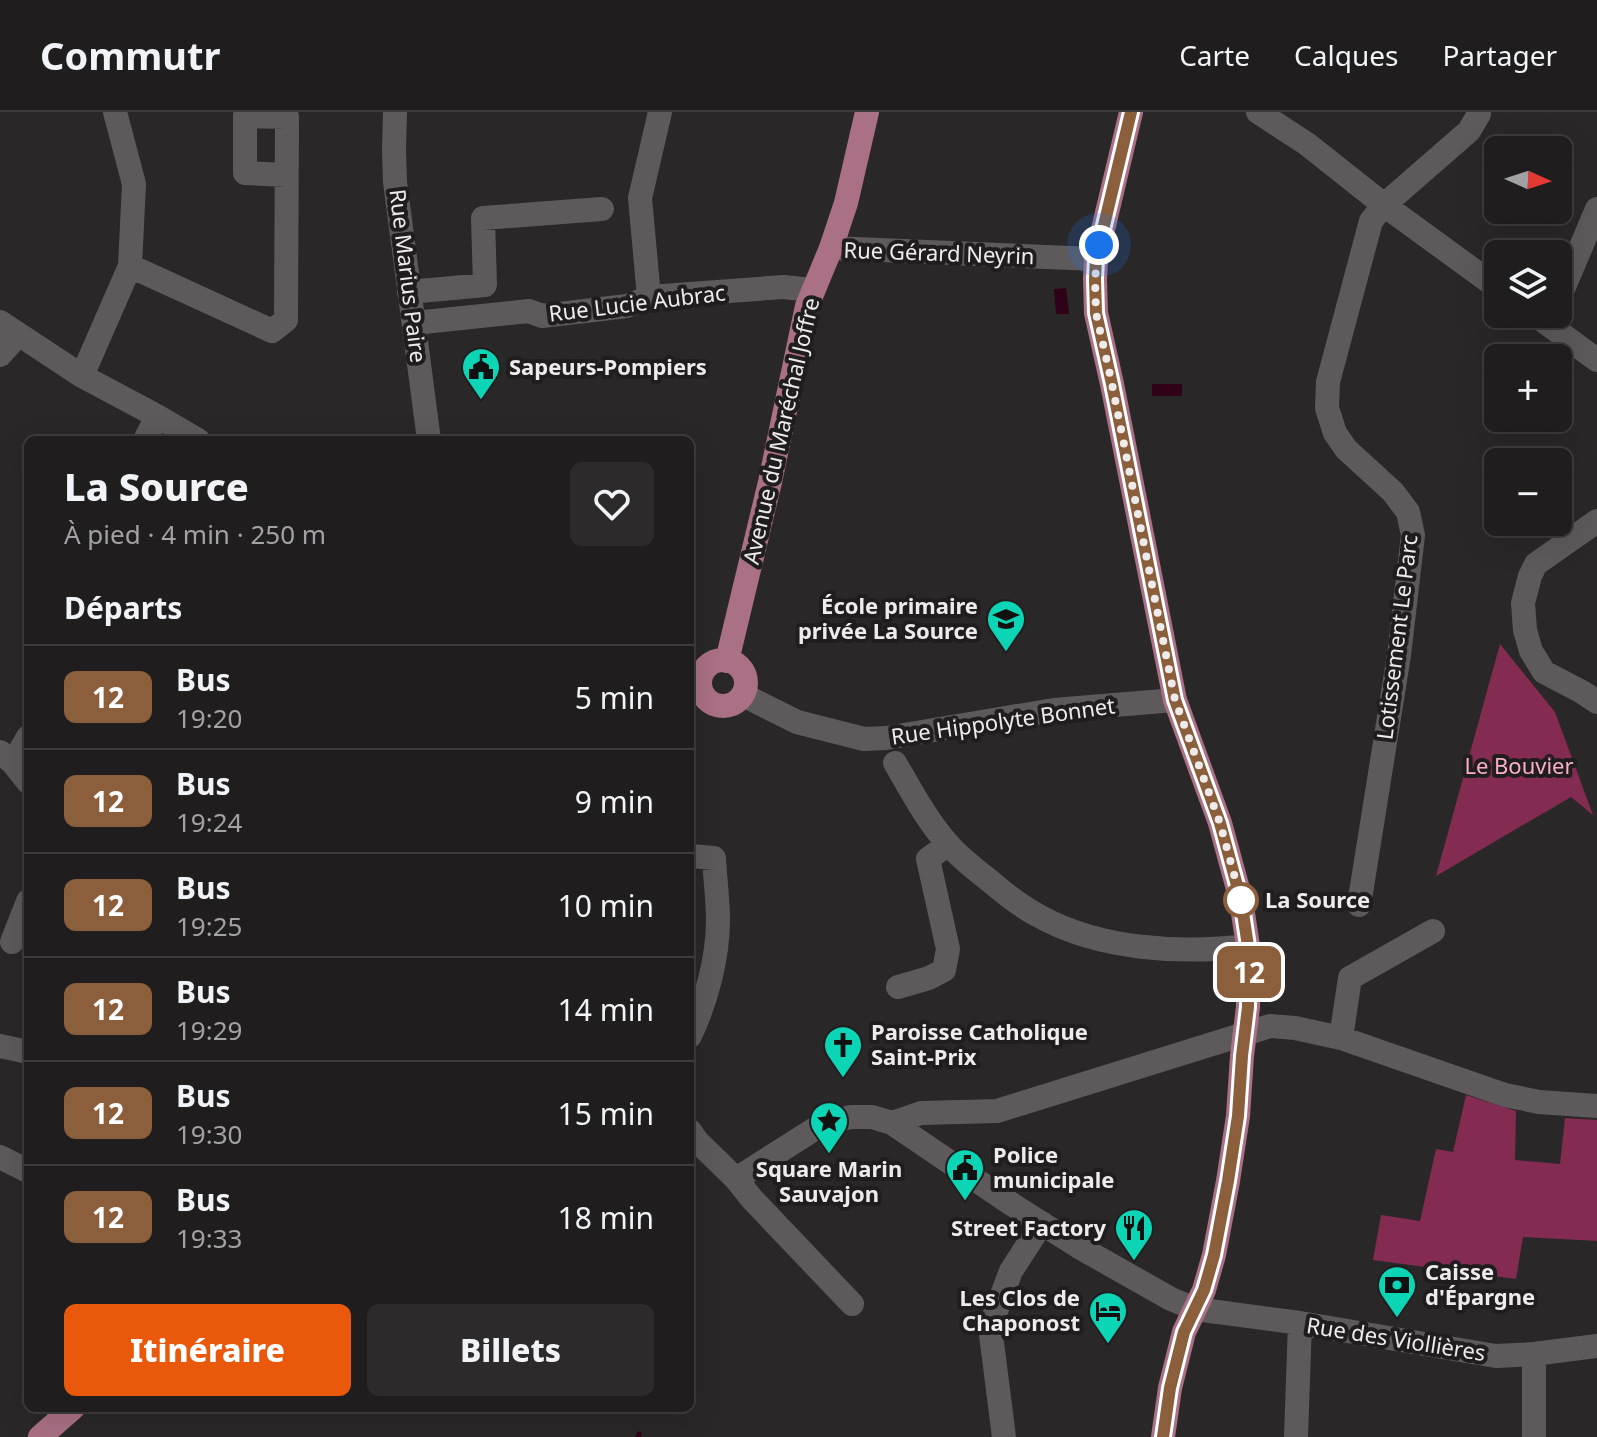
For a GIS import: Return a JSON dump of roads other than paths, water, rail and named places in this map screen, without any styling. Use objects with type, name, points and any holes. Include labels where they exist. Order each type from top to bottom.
[{"type":"main road","name":"Avenue du Maréchal Joffre","points":[[727,661],[770,482],[807,306],[846,203],[867,112]]},
{"type":"main road","points":[[1131,112],[1096,259],[1096,313],[1175,700],[1220,823],[1241,900],[1248,946],[1246,1033],[1228,1181],[1204,1290],[1184,1332],[1170,1388],[1163,1437]]},
{"type":"main road","points":[[727,661],[734,663],[744,673],[743,695],[724,706],[696,694],[708,666],[727,661]]},
{"type":"main road","points":[[40,1437],[68,1412]]},
{"type":"street","points":[[82,376],[130,266],[134,184],[115,112]]},
{"type":"street","name":"Rue Marius Paire","points":[[395,112],[395,182],[428,436]]},
{"type":"street","points":[[649,297],[640,198],[660,112]]},
{"type":"street","points":[[1258,112],[1307,144],[1484,278]]},
{"type":"street","name":"Lotissement Le Parc","points":[[1359,905],[1399,655],[1413,535],[1408,512],[1393,492],[1346,449],[1335,433],[1327,408],[1328,382],[1371,221],[1384,205],[1469,131],[1479,114]]},
{"type":"street","points":[[130,266],[272,331],[286,320],[286,175]]},
{"type":"street","points":[[409,292],[485,285],[483,218],[602,209]]},
{"type":"street","points":[[1572,268],[1597,209]]},
{"type":"street","name":"Rue Gérard Neyrin","points":[[831,248],[1096,259]]},
{"type":"street","name":"Rue Lucie Aubrac","points":[[414,323],[529,311],[542,316],[570,313],[627,306],[649,297],[783,287],[813,290]]},
{"type":"street","points":[[1558,328],[1597,360]]},
{"type":"street","points":[[0,355],[9,329],[82,376],[191,436]]},
{"type":"street","points":[[147,436],[157,416]]},
{"type":"street","points":[[1597,521],[1536,564],[1523,603],[1525,630],[1531,651],[1544,672],[1597,702]]},
{"type":"street","name":"Rue Hippolyte Bonnet","points":[[743,695],[797,722],[864,739],[1054,710],[1175,700]]},
{"type":"street","points":[[14,766],[24,745]]},
{"type":"street","points":[[895,763],[948,844],[1005,893],[1037,915],[1059,926],[1119,943],[1163,950],[1248,946]]},
{"type":"street","points":[[898,987],[944,970],[948,949],[928,859],[948,844]]},
{"type":"street","points":[[694,856],[714,858],[718,922],[709,982],[695,1026]]},
{"type":"street","points":[[12,942],[24,911]]},
{"type":"street","points":[[1341,1038],[1350,978],[1433,931]]},
{"type":"street","points":[[736,1179],[824,1123],[851,1117],[872,1117],[892,1123],[921,1113],[997,1111],[1270,1026],[1341,1038],[1505,1095],[1539,1102],[1597,1106]]},
{"type":"street","points":[[0,1046],[24,1051]]},
{"type":"street","name":"Rue des Viollières","points":[[892,1123],[1079,1247],[1171,1299],[1195,1309],[1496,1356],[1597,1346]]},
{"type":"street","points":[[694,1137],[852,1304]]},
{"type":"street","points":[[0,1157],[24,1169]]},
{"type":"street","points":[[1004,1437],[990,1327],[1011,1271],[1042,1223]]},
{"type":"street","points":[[1296,1437],[1300,1323]]},
{"type":"street","points":[[1534,1354],[1534,1437]]},
{"type":"place","name":"Sapeurs-Pompiers","points":[[481,401]]},
{"type":"place","name":"École primaire privée La Source","points":[[1006,653]]},
{"type":"place","name":"La Source","points":[[1241,900]]},
{"type":"place","name":"Paroisse Catholique Saint-Prix","points":[[843,1079]]},
{"type":"place","name":"Square Marin Sauvajon","points":[[829,1155]]},
{"type":"place","name":"Police municipale","points":[[965,1202]]},
{"type":"place","name":"Street Factory","points":[[1134,1262]]},
{"type":"place","name":"Caisse d'Épargne","points":[[1397,1319]]},
{"type":"place","name":"Les Clos de Chaponost","points":[[1108,1345]]},
{"type":"park label","name":"Le Bouvier","points":[[1519,766]]}]
